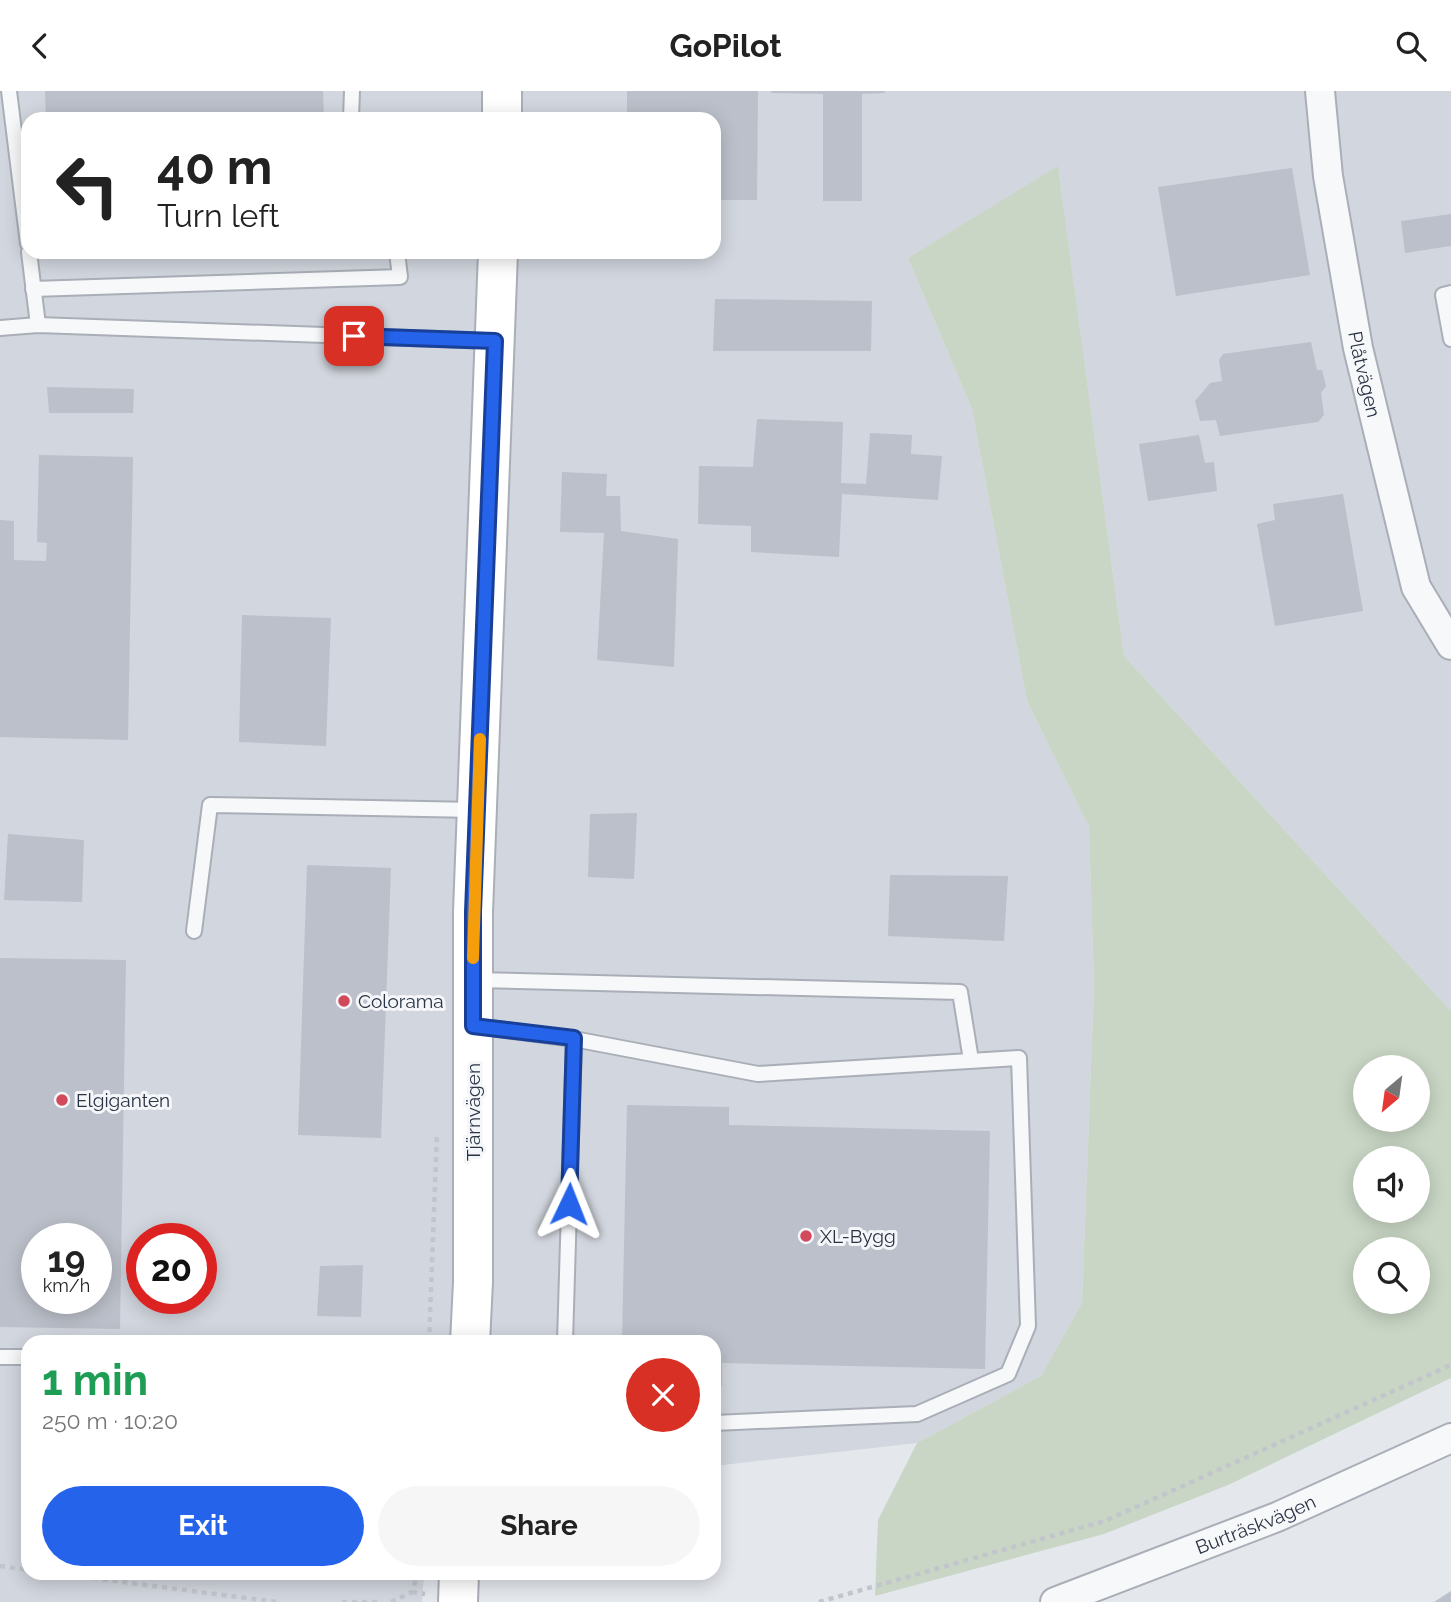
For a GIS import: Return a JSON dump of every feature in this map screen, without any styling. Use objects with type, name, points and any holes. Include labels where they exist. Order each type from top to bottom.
[{"type":"street","points":[[502,91],[502,112]]},
{"type":"street","name":"Plåtvägen","points":[[1320,91],[1328,176],[1358,348],[1416,587],[1451,645]]},
{"type":"street","name":"Tjärnvägen","points":[[470,1335],[477,810],[498,259]]},
{"type":"street","name":"Burträskvägen","points":[[1055,1602],[1277,1517],[1451,1438]]},
{"type":"street","points":[[458,1602],[459,1580]]},
{"type":"lane","points":[[9,91],[21,188]]},
{"type":"lane","points":[[351,112],[352,91]]},
{"type":"lane","points":[[30,259],[38,325]]},
{"type":"lane","points":[[33,289],[400,277],[398,259]]},
{"type":"lane","points":[[1451,293],[1444,295],[1451,339]]},
{"type":"lane","points":[[0,328],[38,325],[495,341]]},
{"type":"lane","points":[[194,931],[209,805],[477,810]]},
{"type":"lane","points":[[473,979],[960,992],[971,1060]]},
{"type":"lane","points":[[473,1026],[574,1038],[758,1074],[1019,1058],[1028,1326],[1008,1374],[917,1414],[721,1423]]},
{"type":"lane","points":[[565,1335],[574,1038]]},
{"type":"lane","points":[[0,1357],[21,1357]]},
{"type":"path","points":[[819,1602],[1105,1521],[1451,1365]]},
{"type":"path","points":[[0,1566],[21,1569]]},
{"type":"path","points":[[107,1580],[277,1602]]},
{"type":"path","points":[[391,1602],[412,1593],[416,1580]]},
{"type":"path","points":[[342,1602],[382,1602]]},
{"type":"shaded area","points":[[0,91],[1451,91],[1451,1011],[1124,656],[1058,167],[908,258],[972,409],[1027,701],[1089,827],[1094,987],[1082,1303],[1041,1376],[917,1443],[721,1465],[721,1335],[21,1335],[21,1580],[424,1580],[422,1602],[0,1602]]},
{"type":"green space","points":[[1058,166],[1124,656],[1451,1011],[1451,1378],[1228,1485],[1104,1534],[875,1596],[878,1520],[917,1443],[1041,1376],[1082,1303],[1094,987],[1089,827],[1027,701],[972,409],[908,258]]},
{"type":"building","points":[[45,91],[323,91],[324,112],[46,112]]},
{"type":"building","points":[[627,91],[758,91],[757,200],[721,200],[721,112],[627,112]]},
{"type":"building","points":[[771,91],[885,91],[862,94],[862,201],[823,201],[823,94]]},
{"type":"building","points":[[1292,168],[1310,275],[1176,296],[1158,187]]},
{"type":"building","points":[[1451,214],[1451,246],[1405,253],[1401,221]]},
{"type":"building","points":[[715,299],[872,301],[871,351],[713,351]]},
{"type":"building","points":[[1311,342],[1317,370],[1322,370],[1326,386],[1321,393],[1324,415],[1318,422],[1220,436],[1216,420],[1200,421],[1195,401],[1210,383],[1222,381],[1219,360],[1223,354]]},
{"type":"building","points":[[47,387],[134,389],[133,413],[49,413]]},
{"type":"building","points":[[757,419],[843,422],[841,483],[866,484],[870,433],[912,435],[911,454],[942,456],[938,500],[842,494],[839,557],[751,552],[751,526],[698,524],[699,466],[753,467]]},
{"type":"building","points":[[1199,435],[1205,463],[1214,462],[1217,491],[1148,501],[1139,444]]},
{"type":"building","points":[[39,455],[133,457],[128,740],[0,737],[0,520],[14,521],[14,560],[46,561],[47,543],[37,542]]},
{"type":"building","points":[[562,472],[607,474],[606,496],[620,496],[621,531],[678,539],[674,667],[597,660],[604,533],[560,532]]},
{"type":"building","points":[[1343,494],[1363,611],[1275,626],[1257,524],[1275,520],[1273,504]]},
{"type":"building","points":[[242,615],[331,618],[326,746],[239,742]]},
{"type":"building","points":[[637,813],[634,879],[588,877],[590,814]]},
{"type":"building","points":[[8,834],[84,840],[82,902],[4,900]]},
{"type":"building","name":"Colorama","points":[[307,865],[391,868],[381,1138],[298,1135]]},
{"type":"building","points":[[890,875],[1008,876],[1004,941],[888,936]]},
{"type":"building","name":"Elgiganten","points":[[0,958],[126,960],[120,1329],[0,1327]]},
{"type":"building","name":"XL-Bygg","points":[[627,1105],[729,1107],[729,1125],[990,1131],[985,1369],[722,1363],[721,1386],[721,1335],[622,1335]]},
{"type":"building","points":[[363,1265],[361,1317],[317,1316],[320,1266]]},
{"type":"building","points":[[1451,1591],[1451,1602],[1434,1602]]},
{"type":"slow traffic","points":[[473,958],[480,739]]},
{"type":"place","name":"Colorama","points":[[344,1001]]},
{"type":"place","name":"Elgiganten","points":[[62,1100]]},
{"type":"place","name":"XL-Bygg","points":[[806,1236]]},
{"type":"route","points":[[354,336],[495,341],[473,912],[473,1026],[574,1038],[569,1204]]}]
